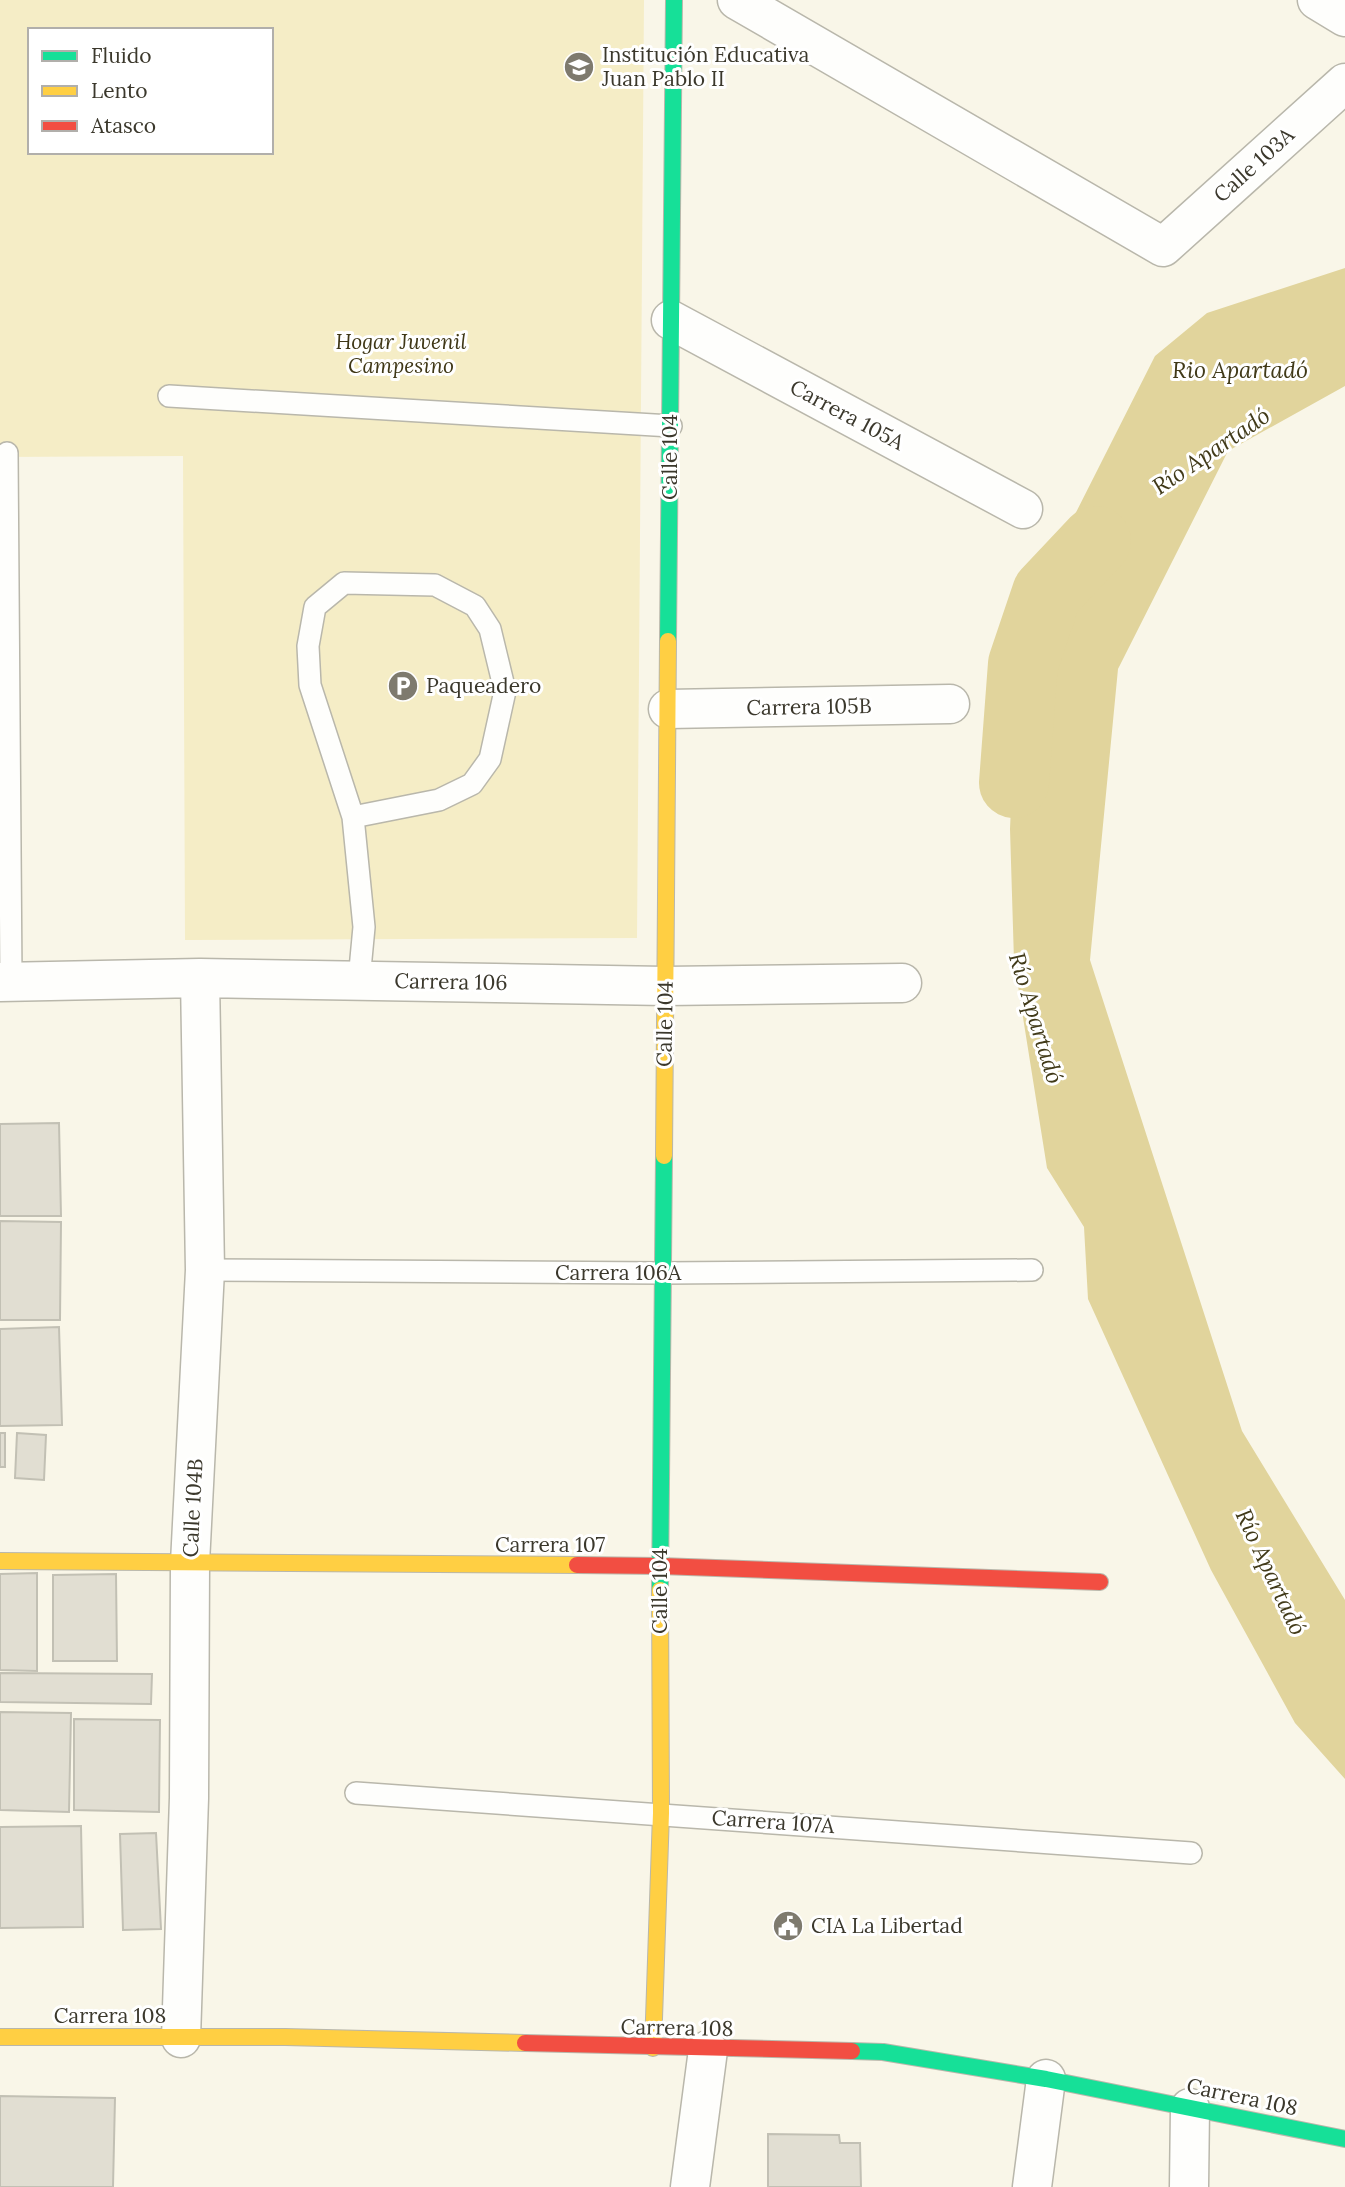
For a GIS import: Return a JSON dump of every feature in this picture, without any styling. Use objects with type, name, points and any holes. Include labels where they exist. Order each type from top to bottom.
[{"type":"street","name":"Calle 104","points":[[653,2048],[661,1814],[660,1566],[674,0]]},
{"type":"street","name":"Calle 103A","points":[[737,0],[1163,247],[1345,83]]},
{"type":"street","points":[[1317,0],[1345,17]]},
{"type":"street","name":"Carrera 105A","points":[[671,320],[1023,509]]},
{"type":"street","name":"Carrera 105B","points":[[668,709],[950,704]]},
{"type":"street","name":"Carrera 106","points":[[6,981],[200,978],[665,986],[902,983]]},
{"type":"street","name":"Calle 104B","points":[[181,2038],[189,1798],[190,1563],[205,1270],[200,978]]},
{"type":"street","name":"Carrera 107","points":[[0,1561],[660,1566],[1100,1583]]},
{"type":"street","name":"Carrera 108","points":[[0,2037],[285,2037],[883,2053],[1046,2080],[1345,2140]]},
{"type":"street","points":[[690,2187],[708,2050]]},
{"type":"street","points":[[1032,2187],[1046,2080]]},
{"type":"street","points":[[1189,2187],[1190,2108]]},
{"type":"lane","points":[[169,397],[671,426]]},
{"type":"lane","points":[[6,981],[4,590],[8,453]]},
{"type":"lane","points":[[353,817],[439,800],[472,784],[490,759],[505,691],[491,629],[475,606],[435,585],[344,583],[315,607],[308,646],[310,685],[353,817],[364,927],[359,981]]},
{"type":"lane","name":"Carrera 106A","points":[[205,1270],[663,1273],[1032,1270]]},
{"type":"lane","name":"Carrera 107A","points":[[356,1793],[1191,1853]]},
{"type":"green space","name":"Hogar Juvenil Campesino","points":[[0,0],[644,0],[637,938],[185,940],[183,456],[0,457]]},
{"type":"water","name":"Rio Apartadó","points":[[1345,268],[1345,386],[1228,451],[1118,669],[1090,960],[1242,1431],[1345,1600],[1345,1779],[1295,1723],[1211,1570],[1088,1299],[1084,1227],[1047,1168],[1014,961],[1010,829],[1015,712],[1056,552],[1155,356],[1207,313]]},
{"type":"building","points":[[59,1123],[61,1216],[0,1216],[0,1124]]},
{"type":"building","points":[[0,1221],[61,1222],[60,1320],[0,1320]]},
{"type":"building","points":[[59,1327],[62,1425],[0,1426],[0,1329]]},
{"type":"building","points":[[0,1433],[5,1433],[5,1467],[0,1467]]},
{"type":"building","points":[[17,1433],[46,1435],[44,1480],[15,1478]]},
{"type":"building","points":[[37,1573],[37,1671],[0,1670],[0,1574]]},
{"type":"building","points":[[116,1574],[117,1661],[53,1661],[53,1575]]},
{"type":"building","points":[[0,1673],[152,1674],[151,1704],[0,1702]]},
{"type":"building","points":[[0,1712],[71,1713],[69,1812],[0,1810]]},
{"type":"building","points":[[74,1719],[160,1720],[159,1812],[74,1810]]},
{"type":"building","points":[[81,1826],[83,1927],[0,1928],[0,1827]]},
{"type":"building","points":[[156,1833],[161,1929],[123,1930],[120,1834]]},
{"type":"building","points":[[0,2096],[115,2098],[113,2187],[0,2187]]},
{"type":"building","points":[[768,2134],[839,2135],[840,2143],[860,2143],[861,2187],[768,2187]]},
{"type":"waterway","name":"Río Apartadó","points":[[1014,783],[1023,664],[1047,593],[1096,541]]},
{"type":"traffic: fast","points":[[668,641],[674,0]]},
{"type":"traffic: fast","points":[[660,1590],[664,1156]]},
{"type":"traffic: fast","points":[[852,2051],[883,2052],[1046,2079],[1345,2139]]},
{"type":"traffic: slow","points":[[664,1156],[668,641]]},
{"type":"traffic: slow","points":[[0,1561],[577,1565]]},
{"type":"traffic: slow","points":[[653,2048],[661,1813],[660,1590]]},
{"type":"traffic: slow","points":[[0,2037],[285,2037],[525,2043]]},
{"type":"traffic: jam","points":[[577,1565],[1100,1582]]},
{"type":"traffic: jam","points":[[525,2043],[852,2051]]},
{"type":"place","name":"Institución Educativa Juan Pablo II","points":[[579,67]]},
{"type":"place","name":"Paqueadero","points":[[403,686]]},
{"type":"place","name":"CIA La Libertad","points":[[788,1926]]}]
